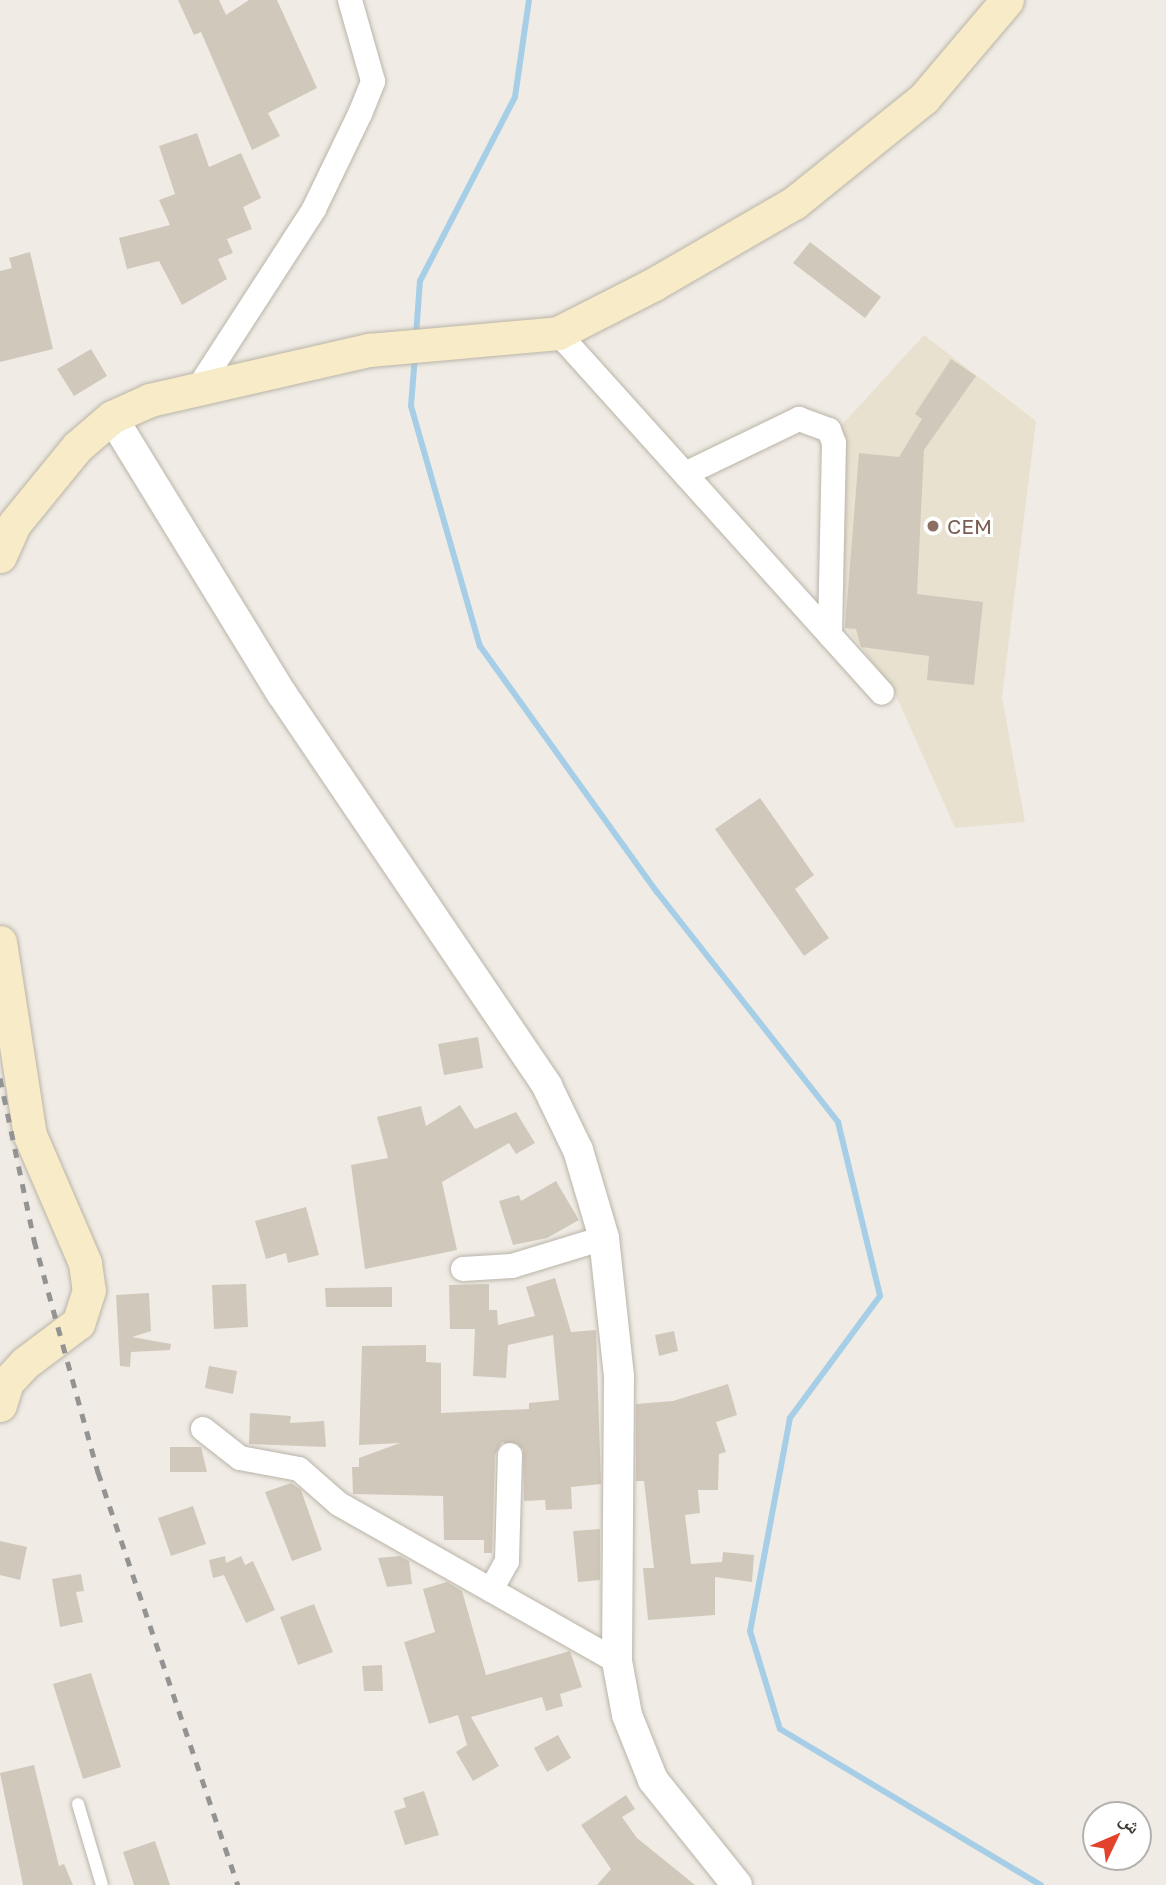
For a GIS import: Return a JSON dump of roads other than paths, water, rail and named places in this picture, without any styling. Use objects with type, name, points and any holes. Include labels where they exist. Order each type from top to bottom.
[{"type":"main road","points":[[0,556],[41,487],[112,417],[199,387],[369,350],[558,332],[794,203],[923,98],[1007,0]]},
{"type":"main road","points":[[0,942],[30,1135],[85,1263],[89,1290],[78,1323],[25,1363],[7,1382],[0,1405]]},
{"type":"street","points":[[199,387],[314,209],[373,81],[350,0]]},
{"type":"street","points":[[558,332],[883,694]]},
{"type":"street","points":[[112,417],[282,694],[547,1086],[578,1150],[604,1238],[619,1376],[617,1661],[627,1715],[653,1780],[737,1885]]},
{"type":"street","points":[[685,474],[799,419],[829,430],[834,443],[830,635]]},
{"type":"street","points":[[463,1269],[512,1266],[604,1238]]},
{"type":"street","points":[[202,1429],[240,1458],[299,1469],[339,1504],[617,1661]]},
{"type":"street","points":[[491,1590],[507,1561],[510,1455]]},
{"type":"lane","points":[[78,1804],[103,1885]]},
{"type":"waterway","points":[[416,335],[420,281],[515,97],[529,0]]},
{"type":"waterway","points":[[415,356],[411,406],[480,646],[657,892],[838,1122],[880,1296],[790,1418],[750,1631],[780,1729],[1041,1885]]},
{"type":"railway","points":[[0,1078],[34,1240],[98,1472],[238,1885]]},
{"type":"place","name":"CEM","points":[[933,526]]}]
